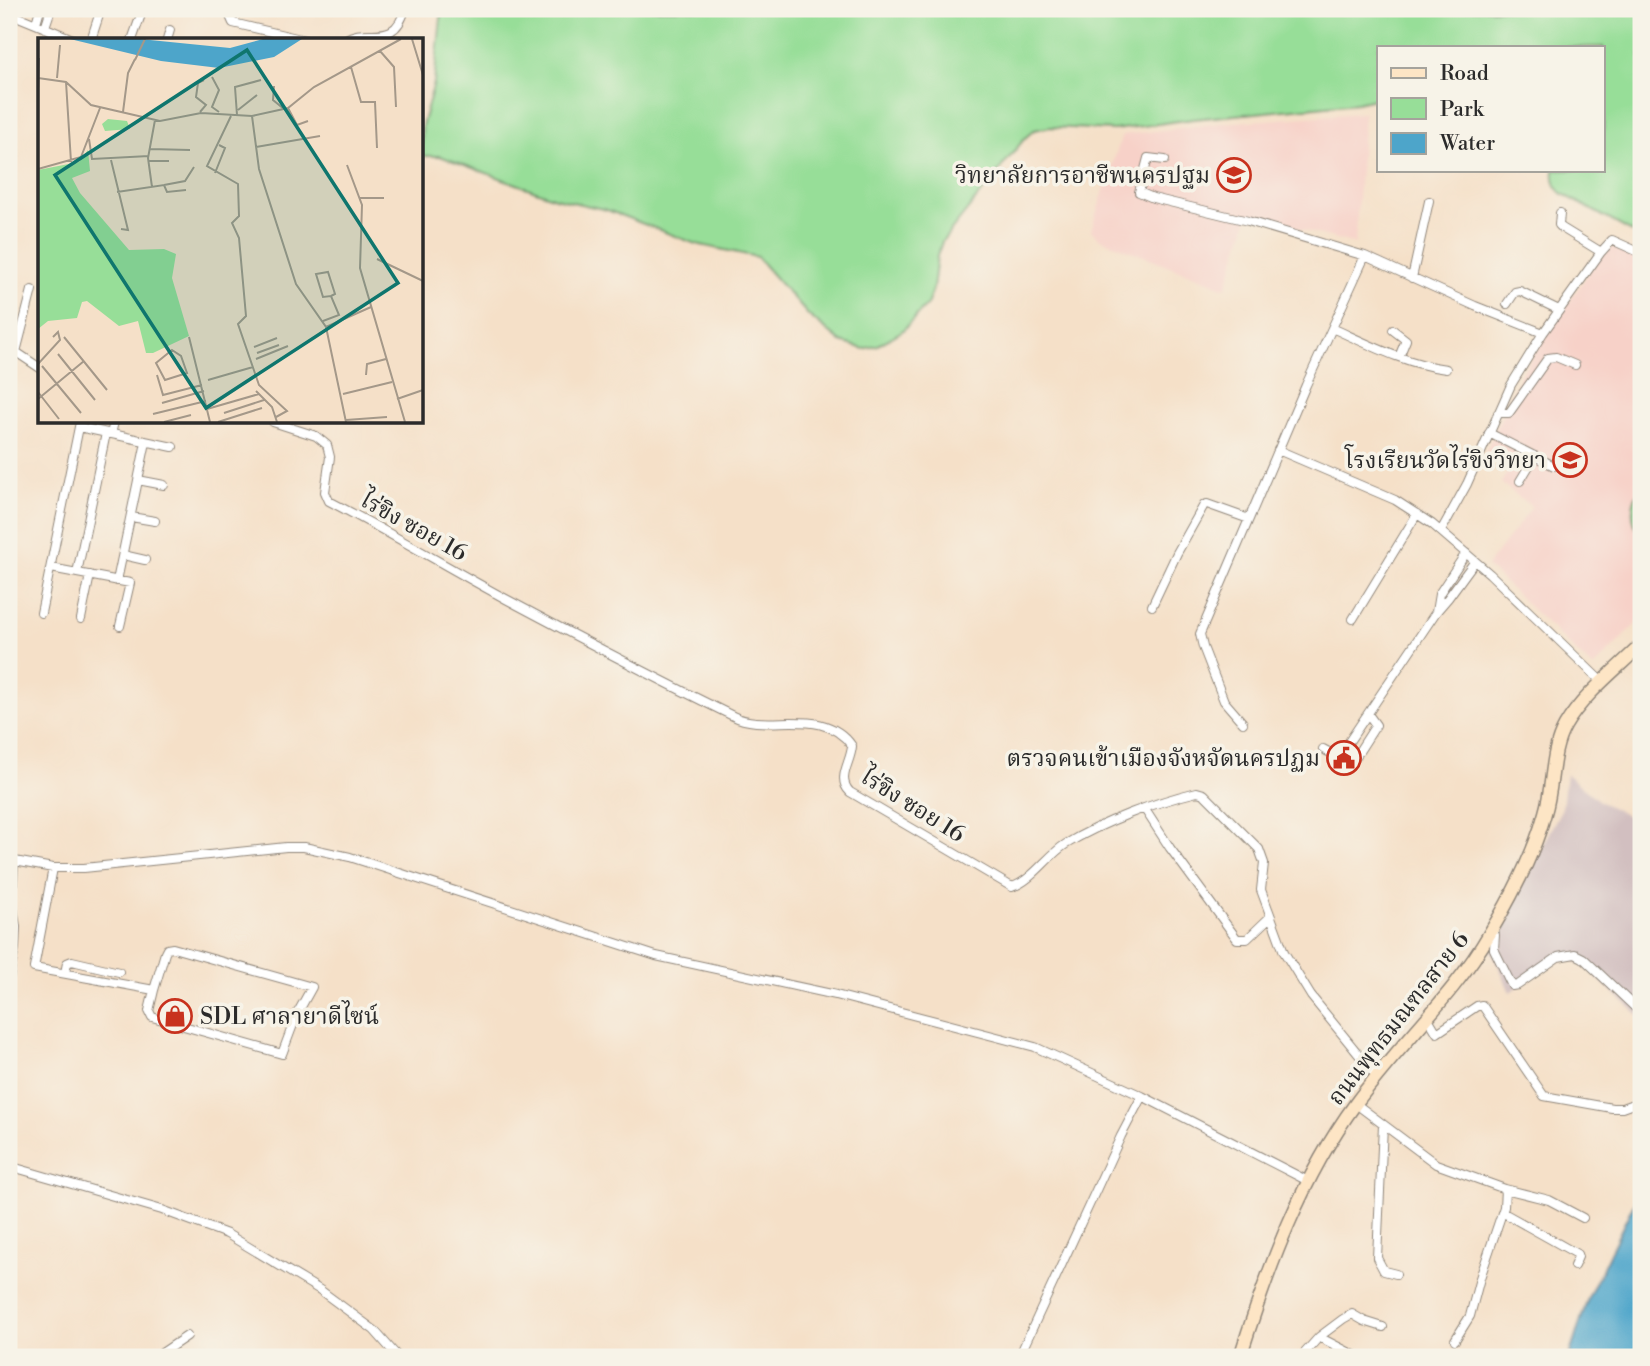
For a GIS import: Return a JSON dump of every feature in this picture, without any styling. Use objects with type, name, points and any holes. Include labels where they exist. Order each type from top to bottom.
[{"type":"main road","name":"ถนนพุทธมณฑลสาย 6","points":[[1240,1357],[1281,1245],[1308,1181],[1328,1145],[1377,1077],[1458,982],[1480,950],[1519,876],[1543,821],[1559,738],[1573,715],[1641,645]]},
{"type":"street","points":[[36,23],[40,9]]},
{"type":"street","points":[[45,27],[51,9]]},
{"type":"street","points":[[92,38],[101,9]]},
{"type":"street","points":[[133,38],[143,9]]},
{"type":"street","points":[[230,9],[233,23],[297,38]]},
{"type":"street","points":[[348,38],[391,31],[401,20],[405,9]]},
{"type":"street","points":[[9,13],[70,38]]},
{"type":"street","points":[[168,38],[170,30]]},
{"type":"street","points":[[1166,160],[1147,160],[1138,189],[1141,194],[1248,221],[1365,256],[1543,333]]},
{"type":"street","points":[[1412,278],[1429,201]]},
{"type":"street","points":[[1559,213],[1562,228],[1601,252]]},
{"type":"street","points":[[1441,531],[1467,484],[1511,385],[1559,310],[1612,240],[1641,253]]},
{"type":"street","points":[[1243,723],[1224,701],[1200,634],[1278,450],[1365,256]]},
{"type":"street","points":[[32,290],[13,351],[38,367]]},
{"type":"street","points":[[1507,304],[1515,292],[1520,291],[1559,310]]},
{"type":"street","points":[[1332,328],[1399,357],[1429,367],[1446,369]]},
{"type":"street","points":[[1392,330],[1406,340],[1399,357]]},
{"type":"street","points":[[1498,413],[1509,413],[1548,358],[1556,357],[1575,365]]},
{"type":"street","points":[[41,612],[79,424],[109,434],[173,447]]},
{"type":"street","points":[[77,573],[113,424]]},
{"type":"street","name":"ไร่ขิง ซอย 16","points":[[279,424],[316,436],[327,445],[330,457],[325,492],[329,501],[384,529],[508,600],[738,719],[810,723],[836,732],[852,746],[843,778],[848,790],[1007,885],[1018,885],[1065,845],[1144,808],[1197,792],[1204,794],[1259,849],[1264,863],[1261,890],[1284,952],[1311,996],[1377,1077]]},
{"type":"street","points":[[1489,433],[1554,466]]},
{"type":"street","points":[[117,581],[146,442]]},
{"type":"street","points":[[1278,450],[1395,500],[1441,531],[1603,683]]},
{"type":"street","points":[[1520,481],[1535,457]]},
{"type":"street","points":[[138,480],[164,485]]},
{"type":"street","points":[[1152,606],[1204,505],[1249,519]]},
{"type":"street","points":[[1353,619],[1417,514]]},
{"type":"street","points":[[131,517],[155,521]]},
{"type":"street","points":[[1436,612],[1438,594],[1466,553]]},
{"type":"street","points":[[122,555],[145,559]]},
{"type":"street","points":[[1338,758],[1436,612],[1475,561]]},
{"type":"street","points":[[51,568],[130,583],[120,626]]},
{"type":"street","points":[[81,619],[90,575]]},
{"type":"street","points":[[1323,749],[1351,764],[1376,725],[1368,714]]},
{"type":"street","points":[[1144,808],[1237,939],[1247,939],[1270,917]]},
{"type":"street","points":[[9,978],[16,927],[11,861],[53,868],[117,866],[267,848],[304,848],[397,871],[656,956],[836,995],[1021,1042],[1142,1096],[1308,1181]]},
{"type":"street","points":[[53,868],[34,968],[154,990]]},
{"type":"street","points":[[1491,931],[1495,935],[1494,949],[1512,986],[1518,985],[1558,957],[1575,954],[1583,958],[1641,1013]]},
{"type":"street","points":[[173,948],[312,986],[297,1014],[282,1054],[152,1017],[149,1011],[154,990],[165,953],[167,949],[173,948]]},
{"type":"street","points":[[65,973],[69,962],[119,972]]},
{"type":"street","points":[[93,979],[95,967]]},
{"type":"street","points":[[1427,1018],[1437,1033],[1482,1005],[1544,1096],[1612,1108],[1633,1104]]},
{"type":"street","points":[[1019,1357],[1142,1096]]},
{"type":"street","points":[[1356,1104],[1436,1164],[1505,1189],[1549,1200],[1583,1218]]},
{"type":"street","points":[[1383,1125],[1377,1258],[1384,1271],[1396,1274]]},
{"type":"street","points":[[9,1166],[162,1210],[227,1234],[320,1290],[374,1330],[398,1357]]},
{"type":"street","points":[[1455,1340],[1470,1316],[1502,1212],[1505,1189]]},
{"type":"street","points":[[1502,1212],[1577,1254],[1574,1266]]},
{"type":"street","points":[[1301,1357],[1320,1337],[1352,1314],[1384,1327]]},
{"type":"street","points":[[156,1357],[187,1336]]},
{"type":"street","points":[[1320,1337],[1358,1357]]},
{"type":"shaded area","name":"วิทยาลัยการอาชีพนครปฐม","points":[[1364,113],[1355,244],[1249,215],[1226,288],[1098,238],[1091,230],[1122,135],[1223,123]]},
{"type":"shaded area","name":"โรงเรียนวัดไร่ขิงวิทยา","points":[[1617,246],[1641,258],[1641,619],[1593,668],[1487,566],[1532,507],[1501,483],[1511,466],[1485,453],[1520,375],[1604,250]]},
{"type":"shaded area","points":[[1566,774],[1599,801],[1641,823],[1641,1017],[1584,967],[1566,956],[1510,992],[1489,946],[1562,808]]},
{"type":"green space","points":[[442,9],[1641,9],[1641,237],[1563,194],[1554,181],[1554,172],[1604,172],[1604,46],[1377,46],[1377,98],[1357,103],[1193,119],[1114,130],[1050,127],[1034,130],[942,242],[937,256],[933,289],[927,305],[902,331],[878,345],[864,349],[841,342],[809,316],[757,257],[696,244],[607,210],[555,198],[440,156],[424,156],[424,119],[434,83]]},
{"type":"green space","points":[[1641,488],[1641,534],[1637,529],[1633,511]]},
{"type":"water","points":[[1641,1189],[1641,1357],[1569,1357],[1588,1298]]},
{"type":"place","name":"วิทยาลัยการอาชีพนครปฐม","points":[[1234,175]]},
{"type":"place","name":"โรงเรียนวัดไร่ขิงวิทยา","points":[[1570,460]]},
{"type":"place","name":"ตรวจคนเข้าเมืองจังหจัดนครปฏม","points":[[1344,758]]},
{"type":"place","name":"SDL ศาลายาดีไซน์","points":[[175,1016]]}]
